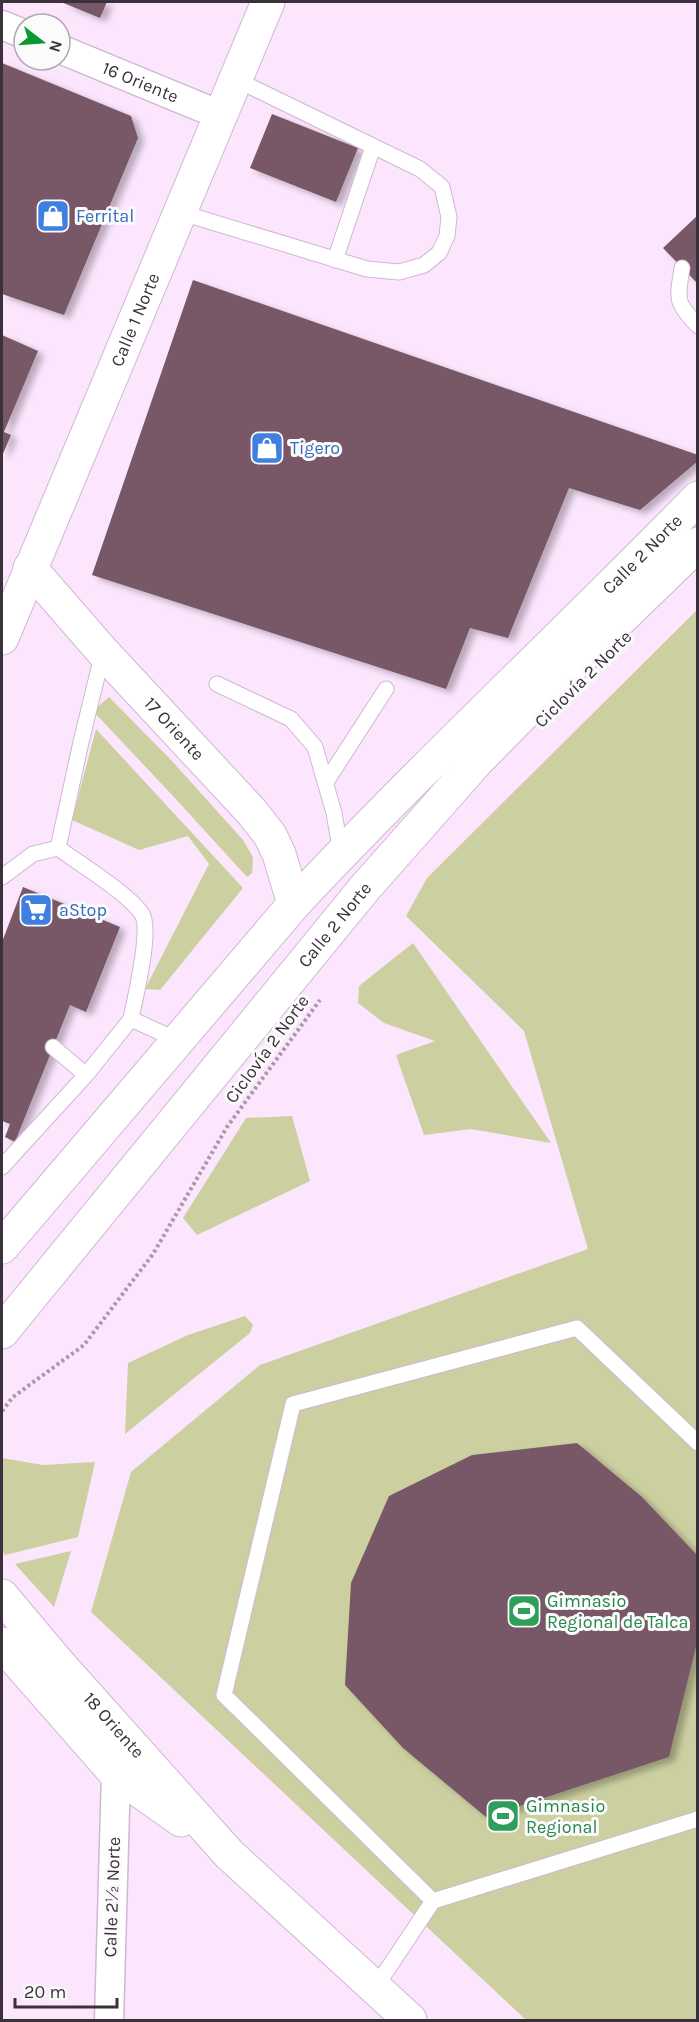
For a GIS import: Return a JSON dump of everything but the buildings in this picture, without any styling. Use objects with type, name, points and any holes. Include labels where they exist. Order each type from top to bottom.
[{"type":"main road","name":"Calle 1 Norte","points":[[5,622],[30,568],[268,2]]},
{"type":"main road","name":"Calle 2 Norte","points":[[2,1247],[294,904],[342,853],[698,498]]},
{"type":"main road","name":"Calle 2 Norte","points":[[2,1332],[423,820],[539,698],[698,544]]},
{"type":"main road","name":"17 Oriente","points":[[30,568],[103,652],[251,811],[270,835],[279,854],[294,904]]},
{"type":"main road","name":"18 Oriente","points":[[2,1596],[68,1674],[229,1854],[410,2020]]},
{"type":"main road","name":"18 Oriente","points":[[2,1644],[116,1774],[229,1854]]},
{"type":"street","name":"16 Oriente","points":[[72,54],[220,115]]},
{"type":"street","name":"Calle 2½ Norte","points":[[109,2020],[116,1774]]},
{"type":"lane","points":[[179,212],[367,269],[399,272],[424,265],[439,253],[447,236],[449,217],[442,187],[420,169],[235,79]]},
{"type":"lane","points":[[335,260],[373,147]]},
{"type":"lane","points":[[682,268],[678,293],[680,307],[698,326]]},
{"type":"lane","points":[[58,848],[103,652]]},
{"type":"lane","points":[[217,684],[291,719],[315,747],[326,782],[342,853]]},
{"type":"lane","points":[[326,782],[386,689]]},
{"type":"lane","points":[[2,877],[33,854],[58,848],[131,901],[143,915],[146,934],[131,1019],[86,1075],[2,1167]]},
{"type":"lane","points":[[131,1019],[177,1040]]},
{"type":"lane","points":[[53,1047],[86,1075]]},
{"type":"lane","points":[[433,1901],[224,1695],[292,1404],[577,1328],[698,1443]]},
{"type":"lane","points":[[375,1988],[433,1901],[698,1819]]},
{"type":"path","name":"Ciclovía 2 Norte","points":[[2,1411],[14,1397],[84,1345],[91,1336],[153,1254],[227,1127],[326,992]]},
{"type":"green space","name":"Gimnasio Regional","points":[[697,610],[697,2020],[526,2020],[91,1612],[131,1472],[260,1365],[588,1249],[524,1031],[406,916],[427,878]]},
{"type":"green space","points":[[109,697],[172,761],[243,840],[253,857],[252,873],[247,877],[93,711]]},
{"type":"green space","points":[[96,729],[243,888],[160,990],[145,989],[209,864],[188,836],[139,850],[72,820]]},
{"type":"green space","points":[[413,943],[551,1143],[471,1129],[424,1135],[396,1055],[435,1041],[384,1023],[358,1003],[359,986]]},
{"type":"green space","points":[[292,1116],[310,1181],[197,1235],[183,1218],[246,1118]]},
{"type":"green space","points":[[245,1316],[253,1325],[250,1333],[125,1434],[128,1363],[188,1335]]},
{"type":"green space","points":[[2,1458],[43,1465],[95,1462],[78,1537],[5,1555],[2,1551]]},
{"type":"green space","points":[[71,1551],[54,1607],[15,1564]]},
{"type":"place","name":"Ferrital","points":[[53,216]]},
{"type":"place","name":"Tigero","points":[[267,448]]},
{"type":"place","name":"aStop","points":[[36,910]]},
{"type":"place","name":"Gimnasio Regional de Talca","points":[[524,1611]]},
{"type":"place","name":"Gimnasio Regional","points":[[503,1816]]}]
